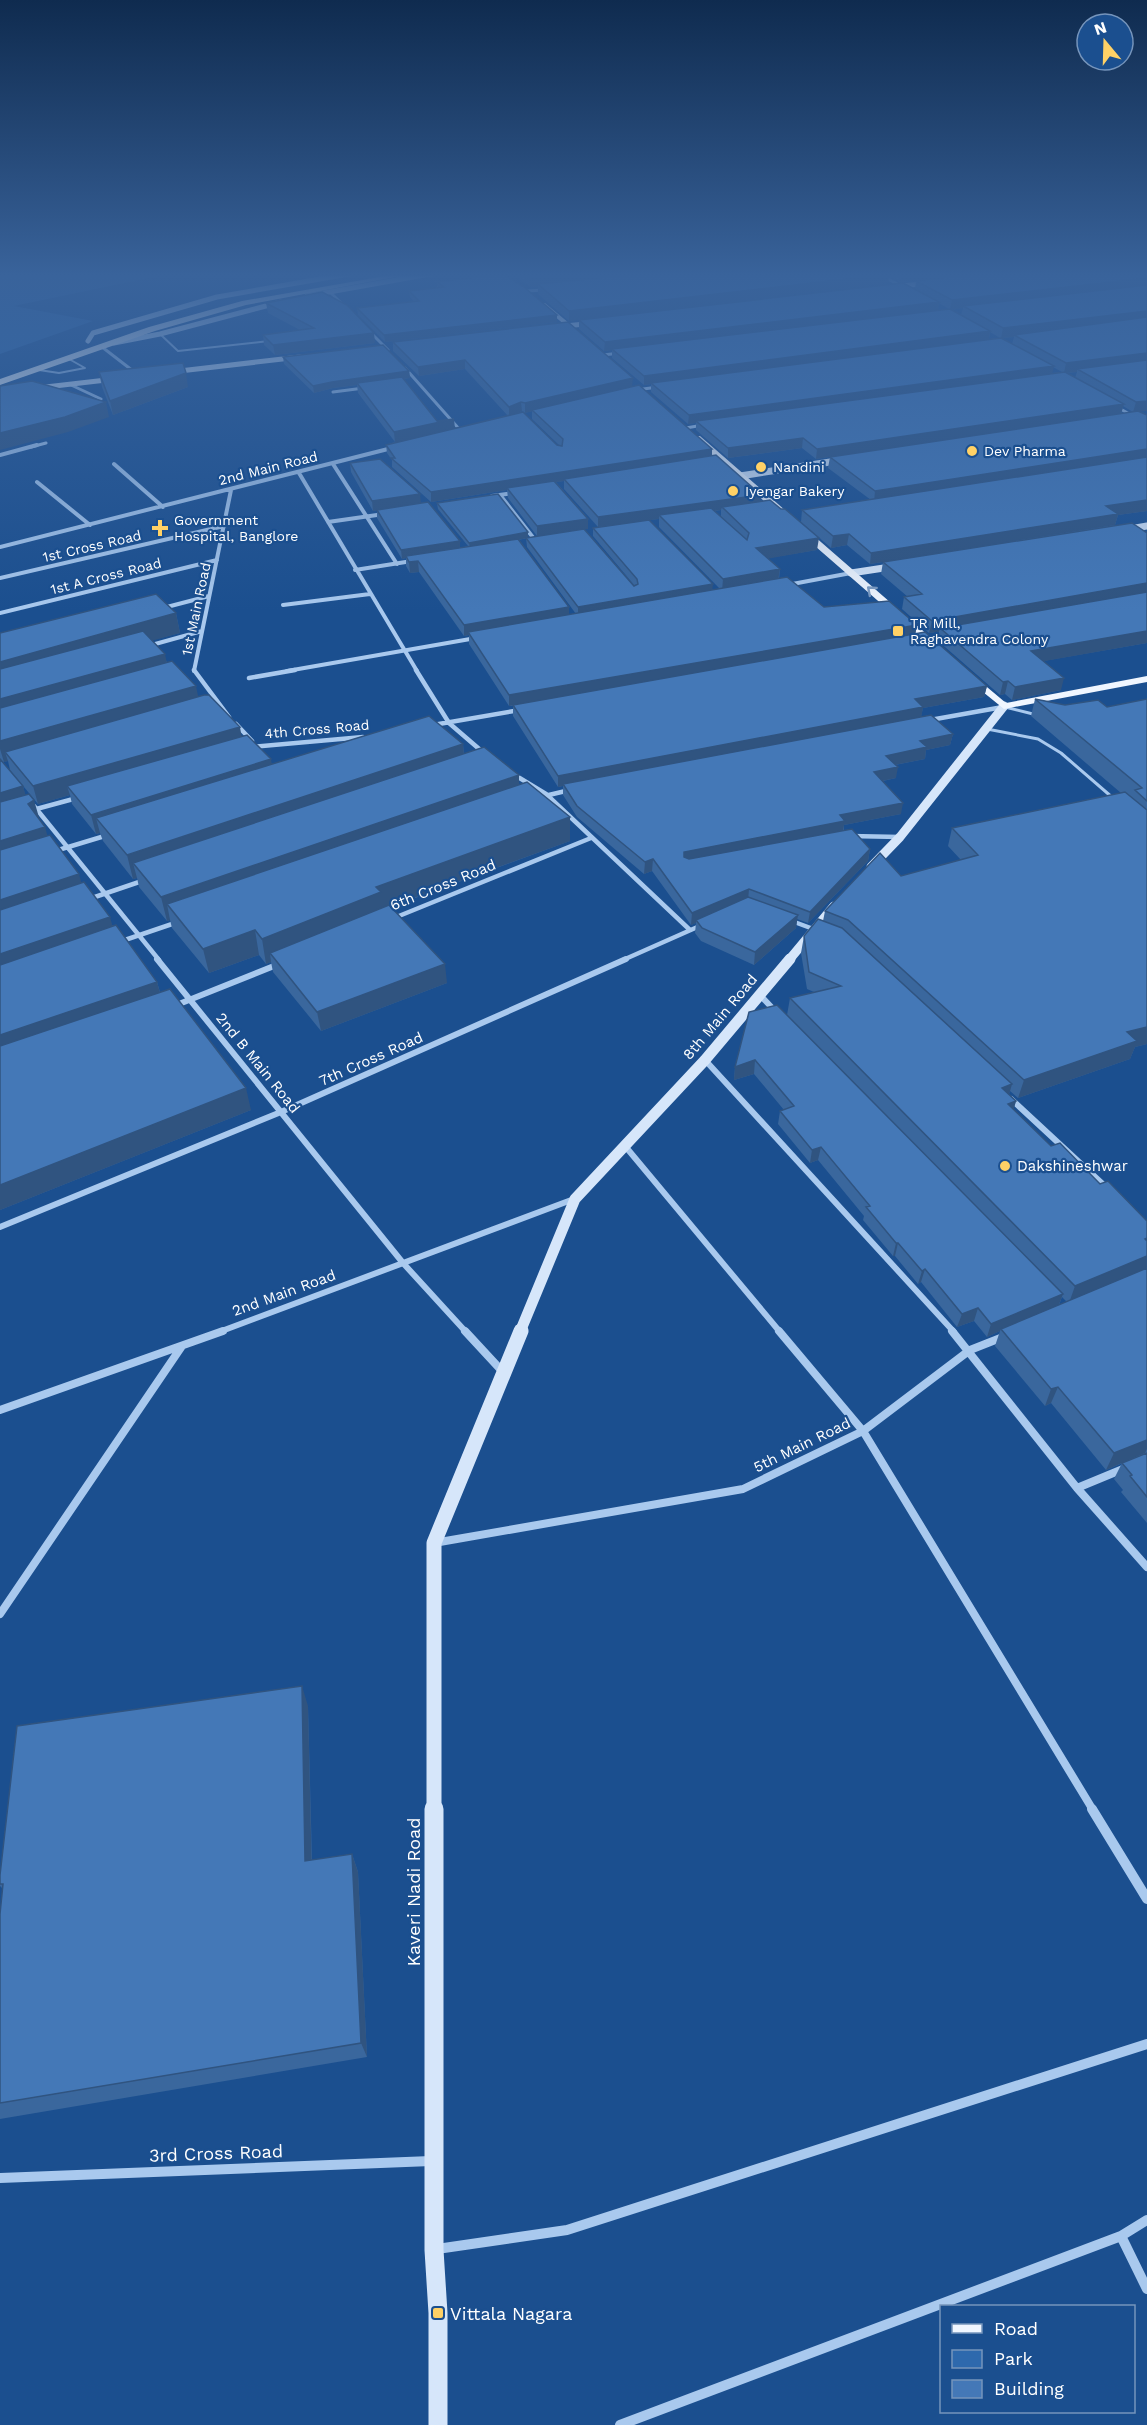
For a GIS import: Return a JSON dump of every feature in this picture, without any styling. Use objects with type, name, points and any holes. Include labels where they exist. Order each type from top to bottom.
[{"type":"main road","points":[[638,385],[651,397]]},
{"type":"main road","points":[[677,420],[944,655]]},
{"type":"main road","points":[[962,670],[1004,706],[1147,680]]},
{"type":"street","points":[[24,390],[69,385]]},
{"type":"street","points":[[71,385],[101,399]]},
{"type":"street","points":[[422,385],[460,430]]},
{"type":"street","points":[[631,391],[665,386]]},
{"type":"street","points":[[333,392],[365,388]]},
{"type":"street","points":[[1114,406],[1147,424]]},
{"type":"street","points":[[1122,419],[1147,415]]},
{"type":"street","points":[[686,428],[709,424]]},
{"type":"street","points":[[449,433],[471,428]]},
{"type":"street","points":[[0,455],[46,443]]},
{"type":"street","name":"2nd Main Road","points":[[0,545],[163,507],[393,448]]},
{"type":"street","points":[[371,454],[380,462]]},
{"type":"street","points":[[740,476],[856,458]]},
{"type":"street","points":[[710,462],[722,460]]},
{"type":"street","points":[[114,464],[163,507]]},
{"type":"street","points":[[333,464],[397,564]]},
{"type":"street","points":[[299,473],[355,570],[451,724],[487,755]]},
{"type":"street","points":[[37,482],[90,525]]},
{"type":"street","name":"1st Main Road","points":[[231,490],[194,671],[218,705],[257,746]]},
{"type":"street","points":[[488,497],[522,491]]},
{"type":"street","points":[[500,495],[535,540]]},
{"type":"street","points":[[766,508],[776,507]]},
{"type":"street","points":[[328,522],[388,513]]},
{"type":"street","name":"1st Cross Road","points":[[0,578],[224,526]]},
{"type":"street","points":[[1112,532],[1147,526]]},
{"type":"street","points":[[528,541],[545,538]]},
{"type":"street","name":"1st A Cross Road","points":[[0,614],[217,560]]},
{"type":"street","points":[[355,570],[420,560]]},
{"type":"street","points":[[781,586],[911,564]]},
{"type":"street","points":[[283,605],[370,594]]},
{"type":"street","points":[[154,610],[209,596]]},
{"type":"street","points":[[146,646],[202,631]]},
{"type":"street","points":[[249,678],[484,637]]},
{"type":"street","points":[[915,641],[938,637]]},
{"type":"street","points":[[183,674],[194,671]]},
{"type":"street","points":[[207,708],[218,705]]},
{"type":"street","points":[[921,722],[1004,706]]},
{"type":"street","points":[[861,878],[900,837],[1004,706]]},
{"type":"street","points":[[427,726],[451,724],[531,709]]},
{"type":"street","points":[[430,733],[451,724]]},
{"type":"street","name":"4th Cross Road","points":[[246,749],[373,735]]},
{"type":"street","points":[[505,769],[546,794],[690,930]]},
{"type":"street","points":[[534,798],[581,788]]},
{"type":"street","points":[[18,815],[81,796]]},
{"type":"street","name":"2nd B Main Road","points":[[30,801],[403,1263],[504,1373]]},
{"type":"street","points":[[45,855],[113,833]]},
{"type":"street","points":[[848,836],[900,837]]},
{"type":"street","name":"6th Cross Road","points":[[391,919],[591,838]]},
{"type":"street","points":[[84,901],[150,879]]},
{"type":"street","name":"8th Main Road","points":[[504,1373],[575,1198],[705,1060],[759,994],[818,930],[845,895]]},
{"type":"street","points":[[780,916],[818,930]]},
{"type":"street","points":[[107,947],[184,920]]},
{"type":"street","name":"7th Cross Road","points":[[0,1227],[280,1112],[709,922]]},
{"type":"street","points":[[168,1008],[291,960]]},
{"type":"street","points":[[759,994],[784,1019]]},
{"type":"street","points":[[705,1060],[970,1350],[1077,1488],[1147,1567]]},
{"type":"street","points":[[1008,1095],[1112,1193]]},
{"type":"street","points":[[624,1146],[863,1431],[1147,1899]]},
{"type":"street","name":"2nd Main Road","points":[[0,1409],[182,1346],[575,1198]]},
{"type":"street","name":"5th Main Road","points":[[434,1543],[743,1489],[863,1431],[970,1350],[1014,1332]]},
{"type":"street","points":[[0,1614],[182,1346]]},
{"type":"street","name":"Kaveri Nadi Road","points":[[438,2425],[438,2313],[434,2250],[434,1543],[504,1373]]},
{"type":"street","points":[[1077,1488],[1127,1467]]},
{"type":"street","points":[[434,2250],[567,2230],[1147,2044]]},
{"type":"street","name":"3rd Cross Road","points":[[0,2178],[434,2161]]},
{"type":"street","points":[[620,2425],[1121,2236],[1147,2220]]},
{"type":"street","points":[[1121,2236],[1147,2289]]},
{"type":"lane","points":[[1004,706],[1048,716]]},
{"type":"lane","points":[[986,729],[1038,739],[1061,753],[1121,805]]},
{"type":"building","points":[[47,385],[106,402],[65,417],[0,433],[0,386]]},
{"type":"building","points":[[104,385],[153,385],[110,401]]},
{"type":"building","points":[[359,385],[408,385],[437,421],[454,419],[394,432]]},
{"type":"building","points":[[489,385],[602,385],[521,402],[509,407]]},
{"type":"building","points":[[639,385],[712,449],[431,492],[391,458],[395,458],[386,445],[523,412],[557,445],[562,446],[563,439],[532,410]]},
{"type":"building","points":[[654,385],[911,385],[689,415]]},
{"type":"building","points":[[966,385],[1089,385],[1124,404],[817,449],[803,438],[728,448],[696,421]]},
{"type":"building","points":[[1106,385],[1147,385],[1147,401],[1136,402]]},
{"type":"building","points":[[1138,411],[1147,415],[1147,449],[875,491],[830,457]]},
{"type":"building","points":[[716,455],[761,495],[598,517],[564,479]]},
{"type":"building","points":[[1147,457],[1147,500],[1106,506],[1118,514],[871,553],[849,534],[833,536],[802,510]]},
{"type":"building","points":[[380,459],[420,494],[372,501],[350,463]]},
{"type":"building","points":[[554,481],[588,519],[537,526],[507,488]]},
{"type":"building","points":[[498,494],[528,532],[469,543],[437,503]]},
{"type":"building","points":[[770,500],[781,509],[785,509],[819,538],[756,548],[780,569],[723,579],[659,515],[711,508],[747,540],[749,533],[722,507]]},
{"type":"building","points":[[428,502],[460,541],[401,550],[377,510]]},
{"type":"building","points":[[649,520],[713,584],[578,607],[526,538],[584,529],[634,586],[638,584],[637,579],[593,528]]},
{"type":"building","points":[[1132,523],[1147,533],[1147,583],[932,621],[904,597],[922,594],[883,562]]},
{"type":"building","points":[[518,539],[569,607],[464,625],[418,561],[409,562],[406,556]]},
{"type":"building","points":[[787,577],[824,607],[889,601],[917,625],[509,695],[468,632]]},
{"type":"building","points":[[1147,592],[1147,631],[1031,651],[1064,678],[1015,687],[1008,681],[1003,682],[940,628]]},
{"type":"building","points":[[156,594],[176,613],[0,662],[0,633]]},
{"type":"building","points":[[143,631],[165,654],[0,699],[0,669]]},
{"type":"building","points":[[925,632],[987,686],[915,699],[923,707],[558,776],[513,705]]},
{"type":"building","points":[[172,661],[196,686],[0,741],[0,708]]},
{"type":"building","points":[[209,695],[240,727],[33,786],[5,752]]},
{"type":"building","points":[[1035,699],[1065,705],[1098,700],[1107,707],[1147,699],[1147,801],[1135,790],[1142,788]]},
{"type":"building","points":[[931,715],[953,734],[920,741],[927,747],[886,756],[898,767],[874,772],[903,803],[840,815],[845,821],[684,852],[684,857],[689,859],[852,829],[870,849],[810,912],[749,889],[692,913],[653,859],[645,862],[577,806],[563,784]]},
{"type":"building","points":[[429,716],[463,744],[127,855],[96,818]]},
{"type":"building","points":[[247,735],[271,759],[91,815],[67,786]]},
{"type":"building","points":[[484,747],[519,775],[161,897],[133,863]]},
{"type":"building","points":[[0,759],[23,786],[0,793]]},
{"type":"building","points":[[527,782],[570,817],[376,887],[381,892],[262,939],[255,930],[203,949],[167,904]]},
{"type":"building","points":[[1125,792],[1147,810],[1147,1027],[1127,1032],[1137,1041],[1024,1080],[848,920],[825,911],[880,853],[901,876],[978,855],[952,828]]},
{"type":"building","points":[[29,794],[34,800],[28,804],[45,827],[0,841],[0,802]]},
{"type":"building","points":[[50,835],[79,874],[0,900],[0,850]]},
{"type":"building","points":[[84,882],[110,917],[0,954],[0,910]]},
{"type":"building","points":[[748,897],[798,915],[755,952],[702,928],[696,920]]},
{"type":"building","points":[[389,905],[445,964],[317,1012],[270,953]]},
{"type":"building","points":[[818,919],[842,928],[1012,1084],[1002,1088],[1016,1101],[1008,1104],[1051,1146],[1060,1143],[1100,1184],[1108,1181],[1147,1221],[1147,1238],[1145,1239],[1147,1256],[1075,1286],[790,998],[841,986],[809,972],[804,936]]},
{"type":"building","points":[[116,925],[157,982],[0,1035],[0,965]]},
{"type":"building","points":[[170,989],[246,1088],[0,1185],[0,1046]]},
{"type":"building","points":[[777,1005],[1063,1294],[991,1324],[978,1308],[962,1314],[925,1269],[922,1271],[896,1243],[866,1207],[870,1206],[821,1147],[812,1150],[780,1111],[794,1106],[755,1060],[735,1067],[749,1012]]},
{"type":"building","points":[[1147,1268],[1147,1440],[1114,1453],[1058,1387],[1051,1389],[1001,1329]]},
{"type":"building","points":[[1147,1453],[1147,1497],[1122,1463]]},
{"type":"building","points":[[302,1686],[305,1861],[352,1854],[361,2043],[0,2103],[0,1914],[3,1884],[0,1884],[0,1875],[17,1726]]},
{"type":"place","name":"Dev Pharma","points":[[972,451]]},
{"type":"place","name":"Nandini","points":[[761,467]]},
{"type":"place","name":"Iyengar Bakery","points":[[733,491]]},
{"type":"place","name":"Government Hospital, Banglore","points":[[160,528]]},
{"type":"place","name":"TR Mill, Raghavendra Colony","points":[[898,631]]},
{"type":"place","name":"Dakshineshwar","points":[[1005,1166]]},
{"type":"place","name":"Vittala Nagara","points":[[438,2313]]}]
